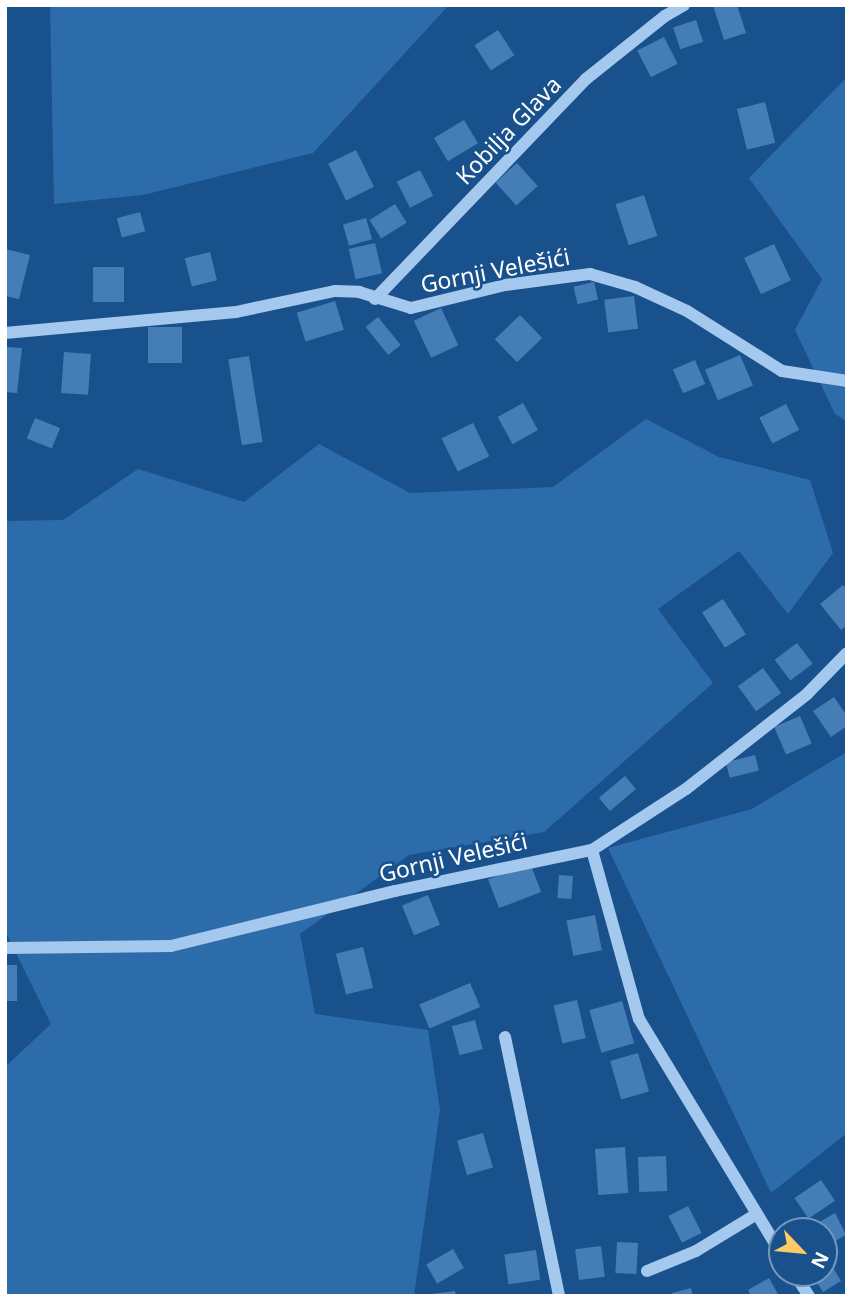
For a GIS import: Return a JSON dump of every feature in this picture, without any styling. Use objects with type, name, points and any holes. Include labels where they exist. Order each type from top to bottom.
[{"type":"street","name":"Kobilja Glava","points":[[375,299],[586,79],[665,16],[684,5]]},
{"type":"street","name":"Gornji Velešići","points":[[5,333],[236,312],[335,291],[359,292],[411,308],[505,285],[590,274],[635,287],[687,312],[782,371],[847,381]]},
{"type":"street","name":"Gornji Velešići","points":[[5,947],[171,946],[395,891],[592,850],[686,789],[807,694],[847,653]]},
{"type":"street","points":[[592,850],[639,1019],[768,1234]]},
{"type":"street","points":[[506,1037],[559,1296]]},
{"type":"street","points":[[647,1271],[696,1251],[755,1215]]},
{"type":"shaded area","points":[[50,5],[449,5],[313,153],[143,195],[54,204]]},
{"type":"shaded area","points":[[847,77],[847,422],[835,414],[795,330],[822,279],[749,178]]},
{"type":"shaded area","points":[[646,419],[719,457],[810,480],[833,553],[788,614],[739,551],[658,609],[713,683],[544,832],[409,855],[300,934],[315,1014],[428,1030],[440,1110],[414,1296],[5,1296],[5,1067],[51,1024],[5,931],[5,521],[63,520],[138,469],[244,502],[319,444],[410,493],[553,487]]},
{"type":"shaded area","points":[[847,752],[847,1133],[771,1193],[608,848],[752,809]]},
{"type":"building","points":[[713,5],[737,5],[746,33],[724,40]]},
{"type":"building","points":[[696,20],[703,42],[680,49],[673,27]]},
{"type":"building","points":[[498,30],[514,55],[491,70],[475,45]]},
{"type":"building","points":[[664,37],[678,64],[651,77],[637,51]]},
{"type":"building","points":[[765,102],[775,143],[747,150],[737,109]]},
{"type":"building","points":[[464,120],[478,143],[448,161],[434,138]]},
{"type":"building","points":[[356,150],[374,187],[346,200],[328,164]]},
{"type":"building","points":[[517,163],[538,186],[516,205],[495,182]]},
{"type":"building","points":[[420,170],[433,196],[410,208],[397,182]]},
{"type":"building","points":[[644,195],[657,236],[629,245],[615,204]]},
{"type":"building","points":[[395,204],[407,223],[381,239],[370,220]]},
{"type":"building","points":[[140,212],[145,231],[122,238],[117,218]]},
{"type":"building","points":[[366,218],[372,239],[349,246],[343,225]]},
{"type":"building","points":[[375,243],[382,273],[356,279],[349,249]]},
{"type":"building","points":[[774,244],[791,280],[761,294],[744,258]]},
{"type":"building","points":[[5,249],[30,255],[19,299],[5,296]]},
{"type":"building","points":[[210,252],[217,280],[192,286],[185,258]]},
{"type":"building","points":[[93,267],[124,267],[124,302],[93,302]]},
{"type":"building","points":[[594,282],[598,300],[578,304],[574,287]]},
{"type":"building","points":[[634,296],[638,329],[608,332],[604,300]]},
{"type":"building","points":[[335,301],[344,330],[306,341],[297,313]]},
{"type":"building","points":[[441,308],[458,345],[431,358],[414,321]]},
{"type":"building","points":[[520,315],[542,338],[517,362],[495,339]]},
{"type":"building","points":[[378,317],[401,345],[388,355],[366,327]]},
{"type":"building","points":[[148,327],[182,327],[182,363],[148,363]]},
{"type":"building","points":[[5,347],[22,348],[17,393],[5,392]]},
{"type":"building","points":[[64,352],[91,354],[88,395],[61,393]]},
{"type":"building","points":[[740,355],[753,385],[718,400],[705,370]]},
{"type":"building","points":[[249,356],[263,442],[242,445],[228,359]]},
{"type":"building","points":[[695,360],[705,384],[683,393],[673,369]]},
{"type":"building","points":[[523,403],[538,430],[513,444],[498,417]]},
{"type":"building","points":[[786,404],[799,430],[772,443],[759,418]]},
{"type":"building","points":[[35,418],[60,428],[52,449],[27,438]]},
{"type":"building","points":[[473,423],[489,456],[458,472],[442,438]]},
{"type":"building","points":[[843,585],[847,589],[847,625],[841,630],[820,604]]},
{"type":"building","points":[[723,599],[746,634],[725,648],[702,613]]},
{"type":"building","points":[[797,643],[813,664],[790,681],[775,660]]},
{"type":"building","points":[[763,668],[781,693],[756,711],[738,686]]},
{"type":"building","points":[[834,697],[847,716],[847,726],[831,737],[813,711]]},
{"type":"building","points":[[800,716],[812,744],[786,755],[774,727]]},
{"type":"building","points":[[755,755],[759,771],[730,778],[726,762]]},
{"type":"building","points":[[625,776],[636,789],[610,811],[599,798]]},
{"type":"building","points":[[530,863],[541,892],[499,908],[488,879]]},
{"type":"building","points":[[559,875],[573,876],[571,899],[557,898]]},
{"type":"building","points":[[428,895],[440,925],[414,935],[402,905]]},
{"type":"building","points":[[595,915],[602,950],[573,956],[567,921]]},
{"type":"building","points":[[363,947],[373,988],[346,995],[336,954]]},
{"type":"building","points":[[5,965],[17,965],[17,1001],[5,1001]]},
{"type":"building","points":[[470,983],[480,1007],[430,1028],[419,1004]]},
{"type":"building","points":[[577,1000],[586,1038],[562,1043],[554,1005]]},
{"type":"building","points":[[622,1001],[634,1043],[601,1053],[589,1010]]},
{"type":"building","points":[[475,1020],[483,1049],[460,1055],[452,1026]]},
{"type":"building","points":[[638,1053],[649,1091],[621,1099],[610,1061]]},
{"type":"building","points":[[483,1133],[493,1168],[467,1175],[457,1140]]},
{"type":"building","points":[[625,1147],[628,1193],[598,1195],[595,1149]]},
{"type":"building","points":[[666,1156],[667,1191],[639,1192],[638,1157]]},
{"type":"building","points":[[821,1180],[835,1201],[807,1217],[794,1198]]},
{"type":"building","points":[[688,1206],[702,1233],[682,1243],[668,1216]]},
{"type":"building","points":[[838,1219],[846,1235],[838,1239]]},
{"type":"building","points":[[617,1242],[638,1243],[636,1274],[615,1273]]},
{"type":"building","points":[[601,1246],[605,1277],[579,1280],[575,1249]]},
{"type":"building","points":[[453,1249],[464,1268],[437,1284],[426,1264]]},
{"type":"building","points":[[536,1250],[540,1280],[508,1284],[504,1254]]},
{"type":"building","points":[[768,1279],[768,1287],[774,1287],[779,1296],[751,1296],[748,1290]]},
{"type":"building","points":[[691,1288],[693,1296],[673,1296],[672,1293]]},
{"type":"building","points":[[455,1291],[456,1296],[431,1296],[431,1294]]}]
